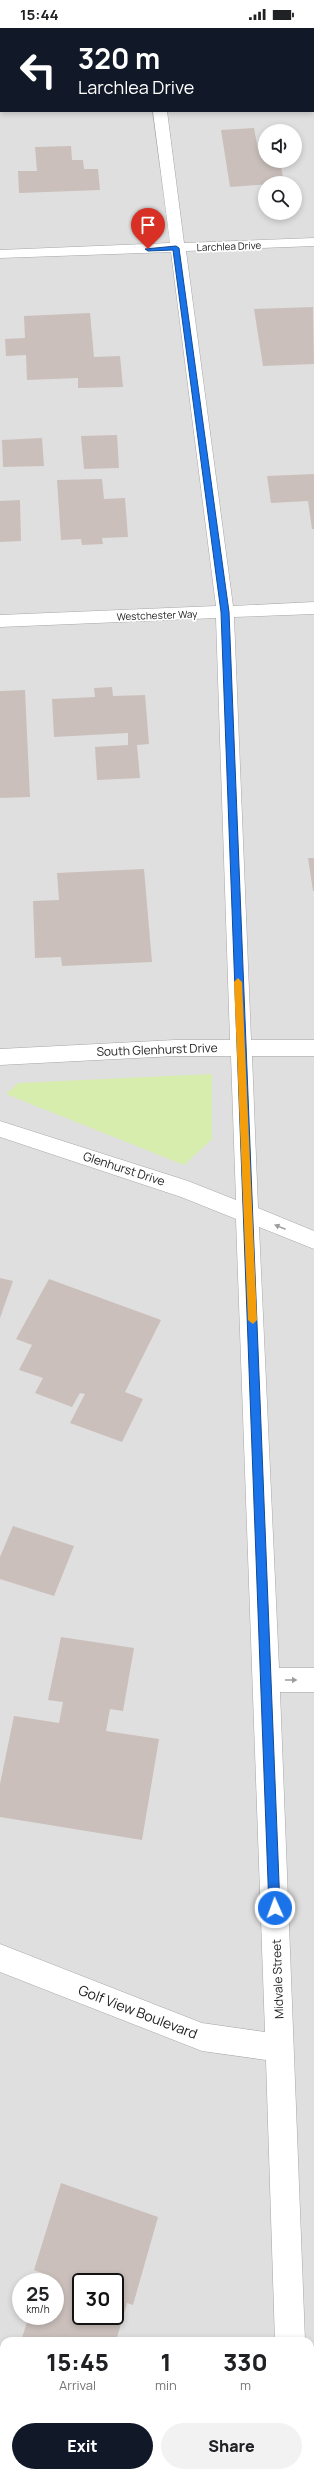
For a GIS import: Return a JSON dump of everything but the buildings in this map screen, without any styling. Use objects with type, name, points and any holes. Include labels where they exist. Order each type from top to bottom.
[{"type":"street","name":"Midvale Street","points":[[160,112],[176,248],[225,612],[247,1213],[267,1680],[290,2337]]},
{"type":"street","name":"Larchlea Drive","points":[[0,254],[314,242]]},
{"type":"street","name":"Westchester Way","points":[[0,620],[314,608]]},
{"type":"street","name":"South Glenhurst Drive","points":[[0,1058],[175,1048],[314,1048]]},
{"type":"street","name":"Glenhurst Drive","points":[[0,1129],[188,1190],[314,1240]]},
{"type":"street","points":[[267,1680],[314,1680]]},
{"type":"street","name":"Golf View Boulevard","points":[[0,1958],[202,2037],[280,2048]]},
{"type":"shaded area","points":[[0,112],[314,112],[314,2337],[0,2337]]},
{"type":"green space","points":[[212,1074],[212,1139],[184,1165],[6,1094],[18,1083]]},
{"type":"slow traffic","points":[[238,982],[247,1213],[253,1320]]},
{"type":"route","points":[[148,249],[176,248],[225,612],[238,989],[247,1213],[251,1272],[275,1908]]}]
